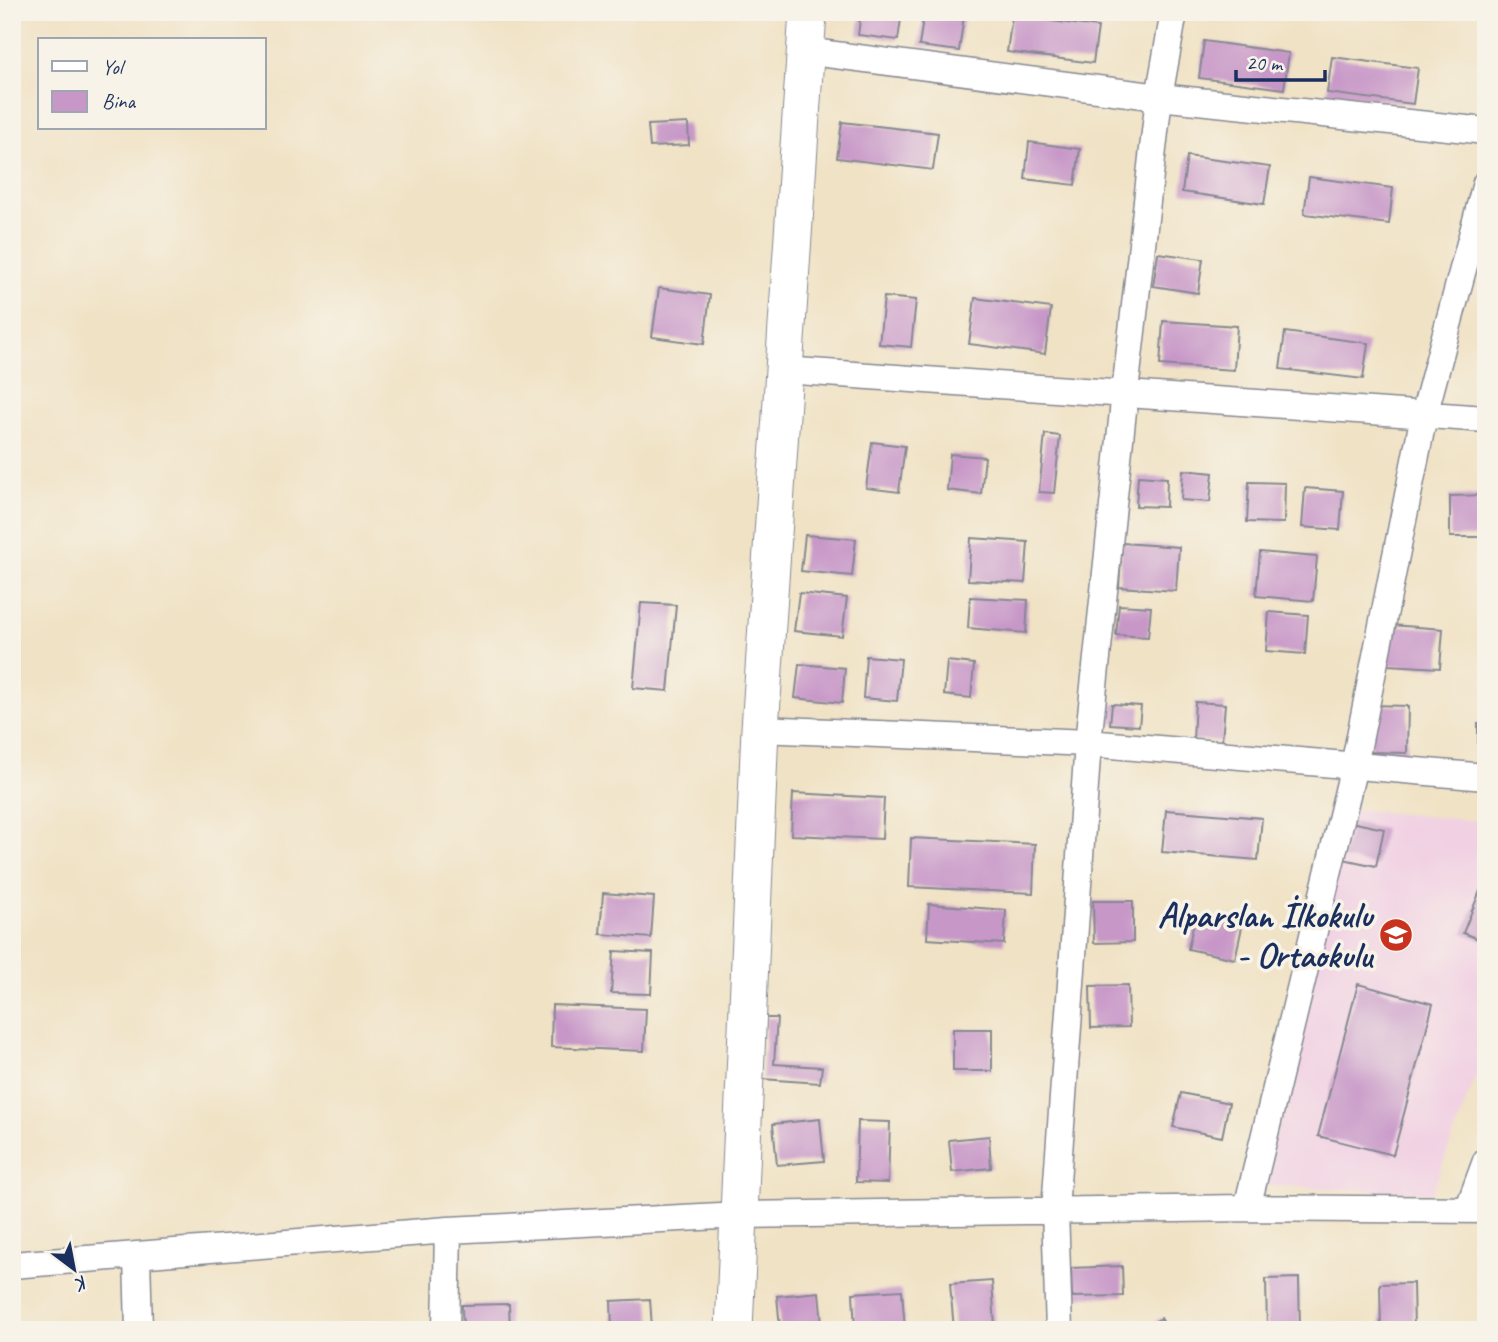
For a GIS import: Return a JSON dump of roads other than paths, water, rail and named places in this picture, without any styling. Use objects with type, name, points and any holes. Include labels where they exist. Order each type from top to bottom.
[{"type":"street","points":[[734,1330],[760,729],[807,12]]},
{"type":"street","points":[[1059,1330],[1055,1210],[1088,743],[1159,97],[1174,12]]},
{"type":"street","points":[[804,51],[1159,97],[1486,131]]},
{"type":"street","points":[[1247,1208],[1354,766],[1424,415],[1486,183]]},
{"type":"street","points":[[783,370],[1486,419]]},
{"type":"street","points":[[760,729],[1088,743],[1486,777]]},
{"type":"street","points":[[12,1265],[448,1230],[740,1215],[1247,1208],[1477,1210],[1486,1161]]},
{"type":"street","points":[[446,1330],[448,1230]]},
{"type":"street","points":[[137,1256],[139,1330]]},
{"type":"place","name":"Alparslan İlkokulu - Ortaokulu","points":[[1396,935]]}]
